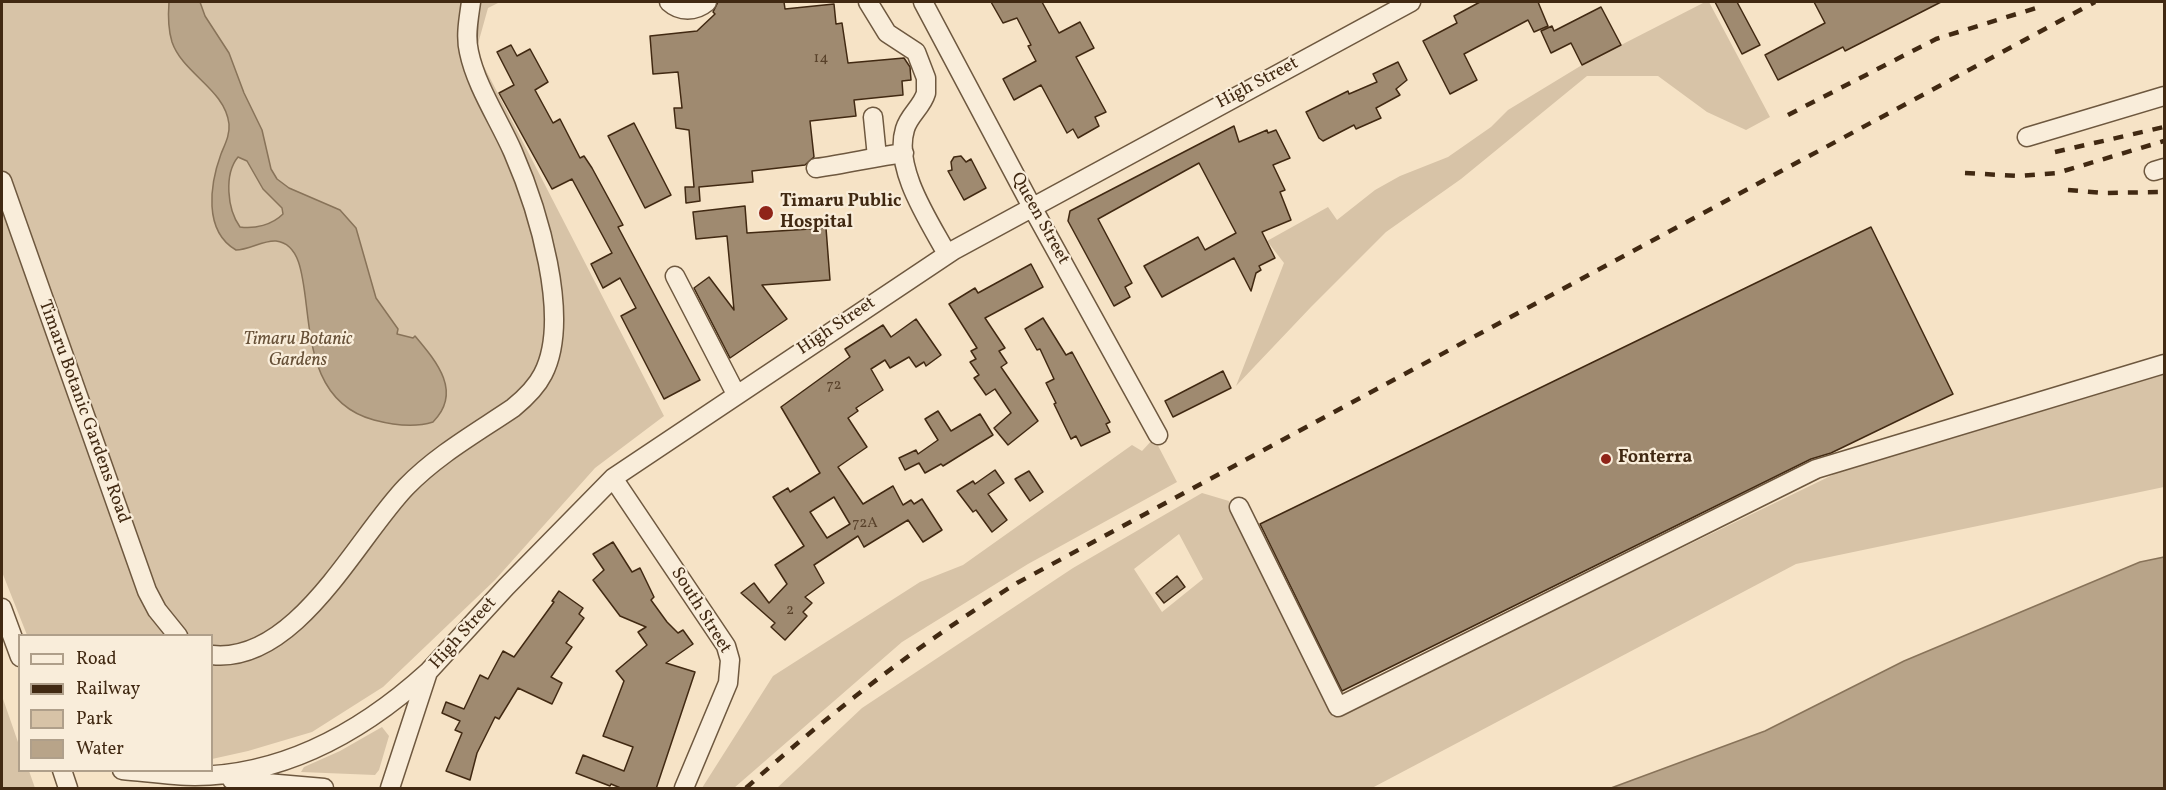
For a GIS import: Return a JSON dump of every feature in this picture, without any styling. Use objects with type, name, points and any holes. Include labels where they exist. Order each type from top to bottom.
[{"type":"street","points":[[213,654],[243,653],[289,625],[320,594],[394,500],[423,470],[513,408],[525,398],[543,374],[553,342],[555,320],[549,273],[525,182],[468,51],[471,2]]},
{"type":"street","points":[[669,2],[680,9],[689,10],[698,8],[707,2]]},
{"type":"street","points":[[868,2],[876,20],[887,33],[916,52],[926,78],[924,100],[910,116],[905,129],[904,153],[910,183],[947,254]]},
{"type":"street","name":"Queen Street","points":[[923,2],[1032,207],[1158,435]]},
{"type":"street","name":"High Street","points":[[390,789],[428,672],[506,587],[614,478],[947,254],[1411,2]]},
{"type":"street","points":[[2027,137],[2164,96]]},
{"type":"street","points":[[873,117],[877,157]]},
{"type":"street","points":[[816,168],[857,163],[904,153]]},
{"type":"street","name":"Timaru Botanic Gardens Road","points":[[2,181],[147,591],[176,634]]},
{"type":"street","points":[[675,276],[736,394]]},
{"type":"street","points":[[1239,507],[1338,707],[1816,469],[2164,364]]},
{"type":"street","name":"South Street","points":[[614,478],[726,646],[730,660],[729,683],[684,789]]},
{"type":"street","points":[[2,608],[18,652]]},
{"type":"street","points":[[194,776],[255,769],[328,744],[376,715],[428,672]]},
{"type":"street","points":[[62,772],[68,789]]},
{"type":"street","points":[[136,772],[324,789]]},
{"type":"green space","name":"Timaru Botanic Gardens","points":[[2,2],[500,2],[488,8],[476,51],[664,416],[595,468],[495,580],[383,687],[312,732],[248,751],[213,759],[213,634],[27,634],[2,572]]},
{"type":"green space","points":[[1709,2],[1770,117],[1746,130],[1707,112],[1658,76],[1587,76],[1461,179],[1386,232],[1236,386],[1284,263],[1267,241],[1328,207],[1337,220],[1375,190],[1400,176],[1448,157],[1491,127],[1508,110],[1582,65]]},
{"type":"green space","points":[[2164,374],[2164,487],[1796,564],[1372,788],[777,788],[862,708],[1073,568],[1202,493],[1229,501],[1333,717],[1849,467]],"holes":[[[1179,534],[1203,579],[1162,612],[1134,569]]]},
{"type":"green space","points":[[1154,438],[1177,482],[1028,564],[902,642],[734,788],[702,788],[773,676],[920,582],[963,565],[1132,445],[1142,451]]},
{"type":"green space","points":[[2,696],[18,742],[18,772],[29,772],[35,788],[2,788]]},
{"type":"green space","points":[[382,727],[389,736],[379,770],[375,775],[301,772],[304,767],[340,751]]},
{"type":"water","points":[[169,2],[200,2],[205,16],[229,53],[244,93],[262,130],[271,169],[277,179],[289,188],[340,210],[356,228],[376,298],[398,329],[397,334],[413,338],[415,336],[438,366],[443,377],[446,399],[442,411],[433,422],[411,425],[389,423],[374,420],[344,405],[325,382],[314,354],[300,268],[292,249],[276,241],[236,250],[225,242],[218,231],[214,219],[212,193],[217,166],[228,136],[229,124],[220,101],[177,53],[170,32]],"holes":[[[238,157],[247,161],[263,189],[282,208],[283,214],[263,225],[240,227],[232,211],[229,182]]]},
{"type":"water","points":[[2164,557],[2164,788],[1611,788],[1765,731],[1904,661],[2140,562]]},
{"type":"building","points":[[718,2],[784,2],[785,9],[834,4],[836,24],[842,23],[848,63],[904,58],[910,67],[911,80],[902,81],[903,95],[854,100],[856,116],[810,121],[814,157],[805,165],[752,171],[753,182],[699,187],[700,201],[686,203],[685,187],[694,187],[689,130],[676,128],[674,108],[682,108],[678,72],[653,74],[650,36],[697,31],[715,14],[713,12]]},
{"type":"building","points":[[991,2],[1042,2],[1059,33],[1080,22],[1094,48],[1076,57],[1106,112],[1095,117],[1099,126],[1078,138],[1073,129],[1067,133],[1041,85],[1014,100],[1003,79],[1036,61],[1028,46],[1031,45],[1017,18],[1003,23]]},
{"type":"building","points":[[1480,2],[1538,2],[1548,26],[1534,32],[1528,20],[1464,54],[1477,80],[1450,94],[1423,41],[1457,23],[1454,16]]},
{"type":"building","points":[[1715,2],[1737,2],[1760,45],[1742,54]]},
{"type":"building","points":[[1814,2],[1941,2],[1845,51],[1843,47],[1778,80],[1765,55],[1825,23]]},
{"type":"building","points":[[1601,7],[1621,45],[1582,65],[1571,43],[1551,53],[1541,31],[1552,26],[1554,31]]},
{"type":"building","points":[[511,45],[517,56],[530,49],[548,82],[535,90],[553,123],[560,119],[580,158],[584,156],[592,168],[623,225],[618,227],[700,380],[664,399],[621,316],[636,308],[620,278],[603,288],[591,264],[612,253],[572,179],[552,189],[499,93],[514,85],[497,52]]},
{"type":"building","points":[[1398,62],[1407,80],[1396,89],[1400,95],[1376,108],[1381,118],[1356,129],[1354,125],[1323,141],[1319,138],[1306,112],[1348,91],[1349,94],[1377,82],[1373,74]]},
{"type":"building","points":[[634,123],[671,195],[645,208],[608,136]]},
{"type":"building","points":[[1234,126],[1239,142],[1267,130],[1268,133],[1276,130],[1290,158],[1273,165],[1285,190],[1280,192],[1291,220],[1262,232],[1275,258],[1259,266],[1261,270],[1256,273],[1251,291],[1234,258],[1162,297],[1144,266],[1198,237],[1205,250],[1236,233],[1199,163],[1098,219],[1132,283],[1125,287],[1130,297],[1114,306],[1068,221],[1070,211]]},
{"type":"building","points":[[961,156],[966,162],[971,159],[986,188],[964,200],[948,171],[952,170],[951,162],[954,157]]},
{"type":"building","points":[[745,206],[747,233],[826,228],[830,280],[762,285],[787,319],[730,358],[694,288],[709,277],[734,310],[727,236],[696,239],[693,212]]},
{"type":"building","name":"Fonterra","points":[[1871,227],[1953,394],[1831,453],[1811,459],[1342,691],[1260,524]]},
{"type":"building","points":[[1031,264],[1043,287],[985,318],[1005,348],[999,351],[1007,363],[1001,367],[1038,421],[1008,445],[994,428],[1011,413],[995,389],[986,395],[974,378],[979,375],[970,362],[976,359],[971,351],[977,348],[949,304],[975,288],[978,293]]},
{"type":"building","points":[[1043,318],[1066,355],[1072,352],[1110,422],[1106,424],[1110,432],[1081,446],[1076,436],[1071,439],[1054,404],[1056,403],[1046,383],[1054,379],[1040,349],[1037,350],[1025,329]]},
{"type":"building","points":[[916,319],[941,355],[926,366],[924,362],[916,367],[909,357],[890,368],[885,360],[871,369],[883,390],[856,408],[858,411],[848,418],[867,447],[838,467],[863,504],[893,486],[903,505],[911,500],[914,504],[922,499],[942,530],[923,542],[908,520],[864,547],[858,536],[814,565],[824,583],[805,597],[812,603],[803,612],[807,616],[785,640],[771,627],[775,623],[741,593],[754,583],[769,603],[787,584],[775,565],[804,546],[773,497],[788,488],[790,492],[820,473],[781,407],[850,357],[845,349],[883,325],[891,337]],"holes":[[[834,497],[850,524],[827,538],[810,512]]]},
{"type":"building","points":[[1223,371],[1231,388],[1173,417],[1165,401]]},
{"type":"building","points":[[938,411],[951,431],[980,414],[993,435],[943,466],[941,464],[925,473],[919,463],[905,470],[899,458],[916,450],[918,454],[938,440],[925,419]]},
{"type":"building","points":[[995,470],[1004,483],[988,494],[1007,520],[992,532],[976,510],[973,512],[957,491],[973,481],[975,484]]},
{"type":"building","points":[[1029,471],[1043,492],[1030,501],[1015,479]]},
{"type":"building","points":[[613,542],[632,572],[640,568],[654,597],[651,600],[667,622],[678,633],[683,630],[693,644],[666,663],[695,672],[656,789],[623,789],[576,773],[583,755],[624,771],[633,747],[603,736],[624,681],[616,671],[647,645],[638,632],[646,627],[620,616],[593,580],[604,570],[593,554]]},
{"type":"building","points":[[1177,576],[1185,587],[1164,603],[1156,593]]},
{"type":"building","points":[[559,591],[583,608],[579,614],[584,618],[566,643],[572,647],[551,677],[562,683],[552,704],[518,688],[499,719],[495,717],[477,753],[470,780],[446,771],[462,733],[455,730],[460,721],[442,713],[446,702],[464,709],[480,675],[488,679],[503,651],[514,657],[554,602],[552,601]]},
{"type":"railway","points":[[746,788],[810,732],[877,680],[945,630],[1017,583],[2095,2]]},
{"type":"railway","points":[[1788,115],[1936,39],[2036,8]]},
{"type":"railway","points":[[2055,152],[2164,127]]},
{"type":"railway","points":[[1965,173],[2019,176],[2057,173],[2164,141]]},
{"type":"railway","points":[[2068,190],[2104,193],[2164,192]]},
{"type":"place","name":"Timaru Public Hospital","points":[[766,213]]},
{"type":"place","name":"Fonterra","points":[[1606,459]]}]
